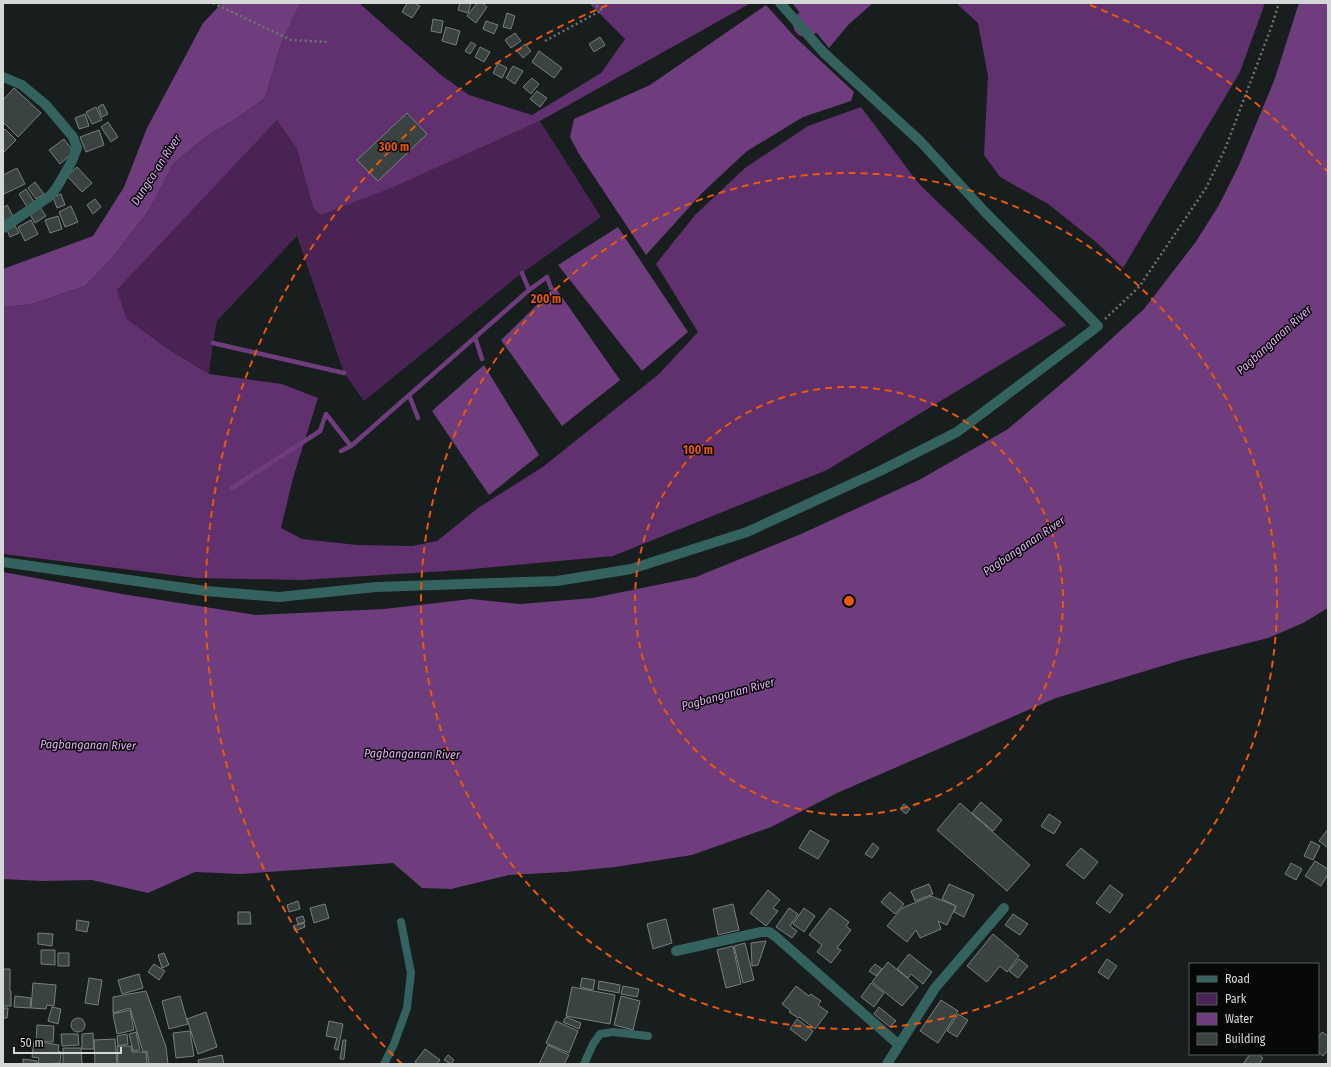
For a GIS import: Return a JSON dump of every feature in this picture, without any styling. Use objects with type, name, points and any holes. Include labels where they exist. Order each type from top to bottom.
[{"type":"street","points":[[3,562],[206,591],[279,597],[376,587],[557,581],[631,569],[747,532],[882,470],[957,432],[1098,326],[985,212],[920,142],[824,52],[780,3]]},
{"type":"street","points":[[3,77],[22,85],[46,105],[73,137],[76,148],[72,161],[50,196],[3,228]]},
{"type":"street","points":[[887,1064],[935,988],[1004,908]]},
{"type":"street","points":[[676,951],[761,932],[769,932],[899,1044]]},
{"type":"lane","points":[[384,1064],[394,1044],[408,1008],[411,973],[400,922]]},
{"type":"lane","points":[[584,1064],[593,1044],[600,1034],[613,1032],[648,1036]]},
{"type":"path","points":[[213,3],[292,40],[327,42]]},
{"type":"path","points":[[545,41],[602,10],[593,3]]},
{"type":"path","points":[[1098,326],[1139,287],[1206,188],[1225,149],[1279,3]]},
{"type":"green space","points":[[277,119],[297,149],[313,208],[396,186],[540,121],[601,217],[522,273],[364,401],[344,373],[297,236],[217,321],[209,374],[168,349],[127,319],[117,290]]},
{"type":"shaded area","points":[[301,3],[359,3],[441,75],[469,95],[532,115],[601,73],[625,39],[589,3],[751,3],[540,121],[396,186],[321,215],[313,208],[297,149],[277,120],[117,290],[127,319],[168,349],[209,374],[282,384],[318,398],[293,478],[281,528],[302,539],[357,545],[412,546],[437,541],[478,508],[544,466],[659,374],[698,332],[656,264],[695,215],[745,168],[808,126],[861,107],[919,184],[1066,325],[827,470],[613,556],[462,570],[301,580],[196,578],[3,554],[3,307],[32,304],[85,286],[113,257],[149,210],[173,164],[208,135],[237,118],[265,98],[280,47]]},
{"type":"shaded area","points":[[953,3],[1265,3],[1240,72],[1123,268],[1096,242],[1048,204],[1000,177],[984,155],[988,76],[978,23],[957,4]]},
{"type":"water","name":"Dungca-an River","points":[[222,3],[301,3],[280,47],[265,98],[237,118],[208,135],[173,164],[149,210],[113,257],[85,286],[32,304],[3,307],[3,269],[93,236],[124,187],[147,128],[203,23]]},
{"type":"water","points":[[792,3],[873,3],[848,25],[829,48]]},
{"type":"water","name":"Pagbanganan River","points":[[1299,3],[1328,3],[1328,608],[1303,623],[1268,638],[1185,659],[1056,698],[837,793],[771,827],[692,855],[615,867],[565,872],[509,875],[451,889],[422,888],[393,863],[241,874],[195,872],[148,893],[92,880],[41,881],[3,879],[3,572],[122,594],[256,615],[384,609],[471,599],[520,604],[593,598],[696,577],[801,534],[921,479],[1008,429],[1074,373],[1144,309],[1195,243],[1219,205],[1239,165],[1274,81]]},
{"type":"water","points":[[766,5],[794,36],[854,92],[851,101],[803,117],[747,151],[703,192],[646,255],[579,154],[570,137],[574,119],[650,85]]},
{"type":"water","points":[[618,227],[688,332],[642,371],[558,265]]},
{"type":"water","points":[[555,287],[620,380],[562,426],[501,340]]},
{"type":"water","points":[[484,365],[539,455],[489,495],[432,411]]},
{"type":"building","points":[[407,3],[414,3],[420,6],[412,18],[402,12]]},
{"type":"building","points":[[460,3],[471,3],[468,13],[458,10]]},
{"type":"building","points":[[477,3],[482,3],[487,7],[476,23],[467,16]]},
{"type":"building","points":[[507,13],[515,16],[511,29],[503,27]]},
{"type":"building","points":[[433,19],[443,21],[441,33],[431,31]]},
{"type":"building","points":[[486,21],[498,25],[494,34],[483,29]]},
{"type":"building","points":[[446,27],[460,31],[456,45],[442,41]]},
{"type":"building","points":[[515,33],[521,41],[511,48],[505,40]]},
{"type":"building","points":[[600,37],[605,45],[594,52],[589,44]]},
{"type":"building","points":[[471,42],[476,45],[470,54],[465,51]]},
{"type":"building","points":[[525,44],[531,51],[523,58],[517,51]]},
{"type":"building","points":[[480,47],[490,52],[484,62],[475,57]]},
{"type":"building","points":[[539,51],[562,68],[554,78],[532,62]]},
{"type":"building","points":[[498,63],[507,68],[502,78],[493,73]]},
{"type":"building","points":[[513,66],[523,71],[515,84],[506,78]]},
{"type":"building","points":[[532,78],[539,84],[531,94],[523,87]]},
{"type":"building","points":[[14,88],[41,113],[18,137],[3,122],[3,100]]},
{"type":"building","points":[[537,91],[547,98],[540,107],[530,99]]},
{"type":"building","points":[[103,104],[108,114],[102,117],[98,107]]},
{"type":"building","points":[[96,107],[102,120],[92,124],[86,112]]},
{"type":"building","points":[[407,113],[427,134],[378,181],[357,160]]},
{"type":"building","points":[[85,114],[89,126],[79,129],[75,118]]},
{"type":"building","points":[[108,122],[118,137],[111,142],[101,127]]},
{"type":"building","points":[[5,129],[16,140],[3,153],[3,131]]},
{"type":"building","points":[[99,130],[104,145],[86,152],[80,137]]},
{"type":"building","points":[[64,139],[74,152],[60,164],[49,150]]},
{"type":"building","points":[[77,167],[92,183],[82,192],[67,176]]},
{"type":"building","points":[[17,168],[25,184],[4,194],[3,175]]},
{"type":"building","points":[[35,182],[44,194],[36,199],[28,188]]},
{"type":"building","points":[[26,189],[34,202],[27,207],[19,194]]},
{"type":"building","points":[[61,194],[65,205],[57,208],[53,197]]},
{"type":"building","points":[[95,199],[101,207],[93,214],[87,205]]},
{"type":"building","points":[[38,204],[46,216],[35,223],[28,211]]},
{"type":"building","points":[[7,205],[14,218],[4,223],[3,208]]},
{"type":"building","points":[[71,206],[78,222],[65,227],[59,212]]},
{"type":"building","points":[[58,216],[62,229],[50,233],[45,220]]},
{"type":"building","points":[[31,220],[38,234],[25,241],[18,227]]},
{"type":"building","points":[[15,226],[19,233],[10,237],[7,230]]},
{"type":"building","points":[[981,802],[1002,820],[993,831],[972,813]]},
{"type":"building","points":[[960,803],[1030,865],[1007,891],[937,830]]},
{"type":"building","points":[[904,804],[910,809],[906,814],[900,809]]},
{"type":"building","points":[[1049,814],[1061,822],[1054,834],[1041,826]]},
{"type":"building","points":[[1328,829],[1328,848],[1319,841]]},
{"type":"building","points":[[810,830],[829,841],[818,859],[799,848]]},
{"type":"building","points":[[1311,841],[1320,846],[1313,860],[1304,856]]},
{"type":"building","points":[[873,843],[879,848],[872,858],[865,854]]},
{"type":"building","points":[[1081,848],[1098,862],[1084,879],[1066,865]]},
{"type":"building","points":[[1315,861],[1328,869],[1328,874],[1321,886],[1305,876]]},
{"type":"building","points":[[1291,863],[1302,869],[1296,880],[1285,874]]},
{"type":"building","points":[[929,884],[933,894],[915,901],[911,891]]},
{"type":"building","points":[[949,884],[974,895],[964,917],[954,912],[956,906],[942,899]]},
{"type":"building","points":[[1110,885],[1123,895],[1110,913],[1096,903]]},
{"type":"building","points":[[768,890],[780,900],[773,908],[778,911],[766,926],[750,913]]},
{"type":"building","points":[[890,892],[904,904],[895,914],[881,902]]},
{"type":"building","points":[[931,896],[956,906],[947,925],[938,921],[941,929],[920,938],[916,930],[907,942],[887,926],[902,908]]},
{"type":"building","points":[[298,901],[300,909],[289,912],[287,905]]},
{"type":"building","points":[[325,904],[329,918],[314,923],[310,908]]},
{"type":"building","points":[[733,904],[739,930],[718,935],[713,909]]},
{"type":"building","points":[[789,908],[798,914],[790,926],[797,931],[792,938],[776,927]]},
{"type":"building","points":[[804,908],[815,916],[804,932],[793,924]]},
{"type":"building","points":[[830,908],[849,922],[846,926],[851,930],[837,948],[841,950],[831,963],[817,952],[822,945],[809,935]]},
{"type":"building","points":[[238,912],[250,912],[251,924],[238,924]]},
{"type":"building","points":[[1013,914],[1028,924],[1020,935],[1005,925]]},
{"type":"building","points":[[303,916],[305,922],[298,924],[296,918]]},
{"type":"building","points":[[666,919],[672,943],[653,949],[647,924]]},
{"type":"building","points":[[77,920],[89,922],[87,932],[76,930]]},
{"type":"building","points":[[304,923],[305,927],[295,931],[293,926]]},
{"type":"building","points":[[38,933],[53,934],[52,946],[38,944]]},
{"type":"building","points":[[993,934],[1019,956],[1007,972],[1000,966],[987,982],[967,966]]},
{"type":"building","points":[[766,941],[758,965],[752,966],[751,943]]},
{"type":"building","points":[[745,943],[754,980],[743,983],[734,946]]},
{"type":"building","points":[[733,946],[741,984],[726,988],[717,950]]},
{"type":"building","points":[[41,950],[55,950],[55,965],[41,964]]},
{"type":"building","points":[[58,953],[69,953],[69,966],[58,966]]},
{"type":"building","points":[[164,953],[169,965],[162,968],[158,955]]},
{"type":"building","points":[[909,954],[932,972],[923,984],[911,974],[908,978],[897,969]]},
{"type":"building","points":[[1019,959],[1028,966],[1018,978],[1009,971]]},
{"type":"building","points":[[1107,959],[1117,966],[1108,979],[1098,972]]},
{"type":"building","points":[[888,962],[918,987],[902,1006],[872,982]]},
{"type":"building","points":[[154,964],[165,971],[159,980],[148,972]]},
{"type":"building","points":[[875,964],[882,969],[876,976],[869,971]]},
{"type":"building","points":[[3,969],[10,969],[11,1006],[3,1006]]},
{"type":"building","points":[[139,974],[143,988],[122,994],[118,980]]},
{"type":"building","points":[[89,978],[102,980],[98,1005],[85,1003]]},
{"type":"building","points":[[582,978],[595,980],[593,990],[580,987]]},
{"type":"building","points":[[599,981],[620,985],[619,993],[598,989]]},
{"type":"building","points":[[33,983],[56,985],[54,1006],[47,1005],[46,1009],[31,1008]]},
{"type":"building","points":[[871,983],[884,993],[874,1007],[861,997]]},
{"type":"building","points":[[623,986],[639,989],[637,997],[621,994]]},
{"type":"building","points":[[796,986],[809,996],[811,994],[821,1001],[818,1005],[828,1012],[815,1029],[799,1017],[798,1018],[789,1012],[791,1011],[782,1004]]},
{"type":"building","points":[[572,987],[615,995],[610,1024],[566,1016]]},
{"type":"building","points":[[146,991],[166,1047],[168,1064],[149,1064],[147,1051],[143,1052],[130,1008],[113,1013],[113,997]]},
{"type":"building","points":[[15,996],[31,998],[30,1008],[14,1007]]},
{"type":"building","points":[[180,996],[188,1024],[169,1029],[162,1001]]},
{"type":"building","points":[[621,996],[640,1001],[633,1030],[614,1025]]},
{"type":"building","points":[[941,1000],[958,1011],[938,1043],[920,1031]]},
{"type":"building","points":[[52,1007],[61,1009],[58,1024],[48,1021]]},
{"type":"building","points":[[879,1007],[896,1021],[890,1027],[874,1014]]},
{"type":"building","points":[[3,1008],[8,1008],[7,1018],[3,1018]]},
{"type":"building","points":[[130,1010],[134,1030],[117,1034],[113,1014]]},
{"type":"building","points":[[206,1012],[217,1047],[198,1054],[187,1019]]},
{"type":"building","points":[[958,1014],[968,1020],[957,1037],[947,1031]]},
{"type":"building","points":[[566,1017],[581,1023],[579,1029],[563,1022]]},
{"type":"building","points":[[75,1018],[81,1018],[85,1022],[85,1028],[81,1032],[75,1032],[71,1028],[71,1022]]},
{"type":"building","points":[[797,1019],[813,1031],[806,1041],[790,1029]]},
{"type":"building","points":[[329,1021],[343,1024],[338,1050],[334,1049],[337,1038],[326,1036]]},
{"type":"building","points":[[556,1021],[578,1031],[569,1053],[546,1043]]},
{"type":"building","points":[[37,1025],[54,1026],[53,1042],[36,1041]]},
{"type":"building","points":[[190,1031],[194,1056],[176,1058],[173,1033]]},
{"type":"building","points":[[136,1032],[140,1050],[133,1051],[129,1034]]},
{"type":"building","points":[[1322,1032],[1328,1036],[1328,1050],[1323,1056],[1319,1053],[1319,1036]]},
{"type":"building","points":[[93,1033],[94,1049],[82,1049],[82,1034]]},
{"type":"building","points":[[61,1034],[78,1034],[79,1045],[62,1046]]},
{"type":"building","points":[[127,1034],[128,1044],[118,1046],[117,1036]]},
{"type":"building","points":[[115,1039],[117,1064],[95,1064],[94,1040]]},
{"type":"building","points":[[343,1040],[346,1040],[344,1059],[340,1059]]},
{"type":"building","points":[[34,1041],[59,1045],[58,1051],[61,1052],[60,1063],[38,1064],[39,1058],[32,1057]]},
{"type":"building","points":[[548,1045],[569,1055],[564,1064],[539,1064]]},
{"type":"building","points":[[117,1046],[131,1046],[132,1052],[146,1052],[147,1064],[118,1064]]},
{"type":"building","points":[[63,1048],[81,1048],[82,1064],[63,1064]]},
{"type":"building","points":[[425,1049],[440,1060],[437,1064],[418,1064],[415,1062]]},
{"type":"building","points":[[222,1055],[224,1064],[199,1064],[198,1060]]},
{"type":"building","points":[[448,1055],[454,1060],[451,1064],[444,1060]]},
{"type":"building","points":[[1249,1055],[1259,1055],[1263,1058],[1259,1064],[1243,1064]]},
{"type":"building","points":[[23,1059],[37,1061],[37,1064],[23,1064]]},
{"type":"waterway","points":[[806,24],[830,3]]},
{"type":"waterway","points":[[232,488],[320,431],[326,414],[351,446],[529,290],[522,273]]},
{"type":"waterway","points":[[529,290],[547,277],[551,288]]},
{"type":"waterway","points":[[475,337],[482,359]]},
{"type":"waterway","points":[[213,343],[344,373]]},
{"type":"waterway","points":[[409,395],[418,418]]},
{"type":"waterway","points":[[341,451],[351,446]]}]
